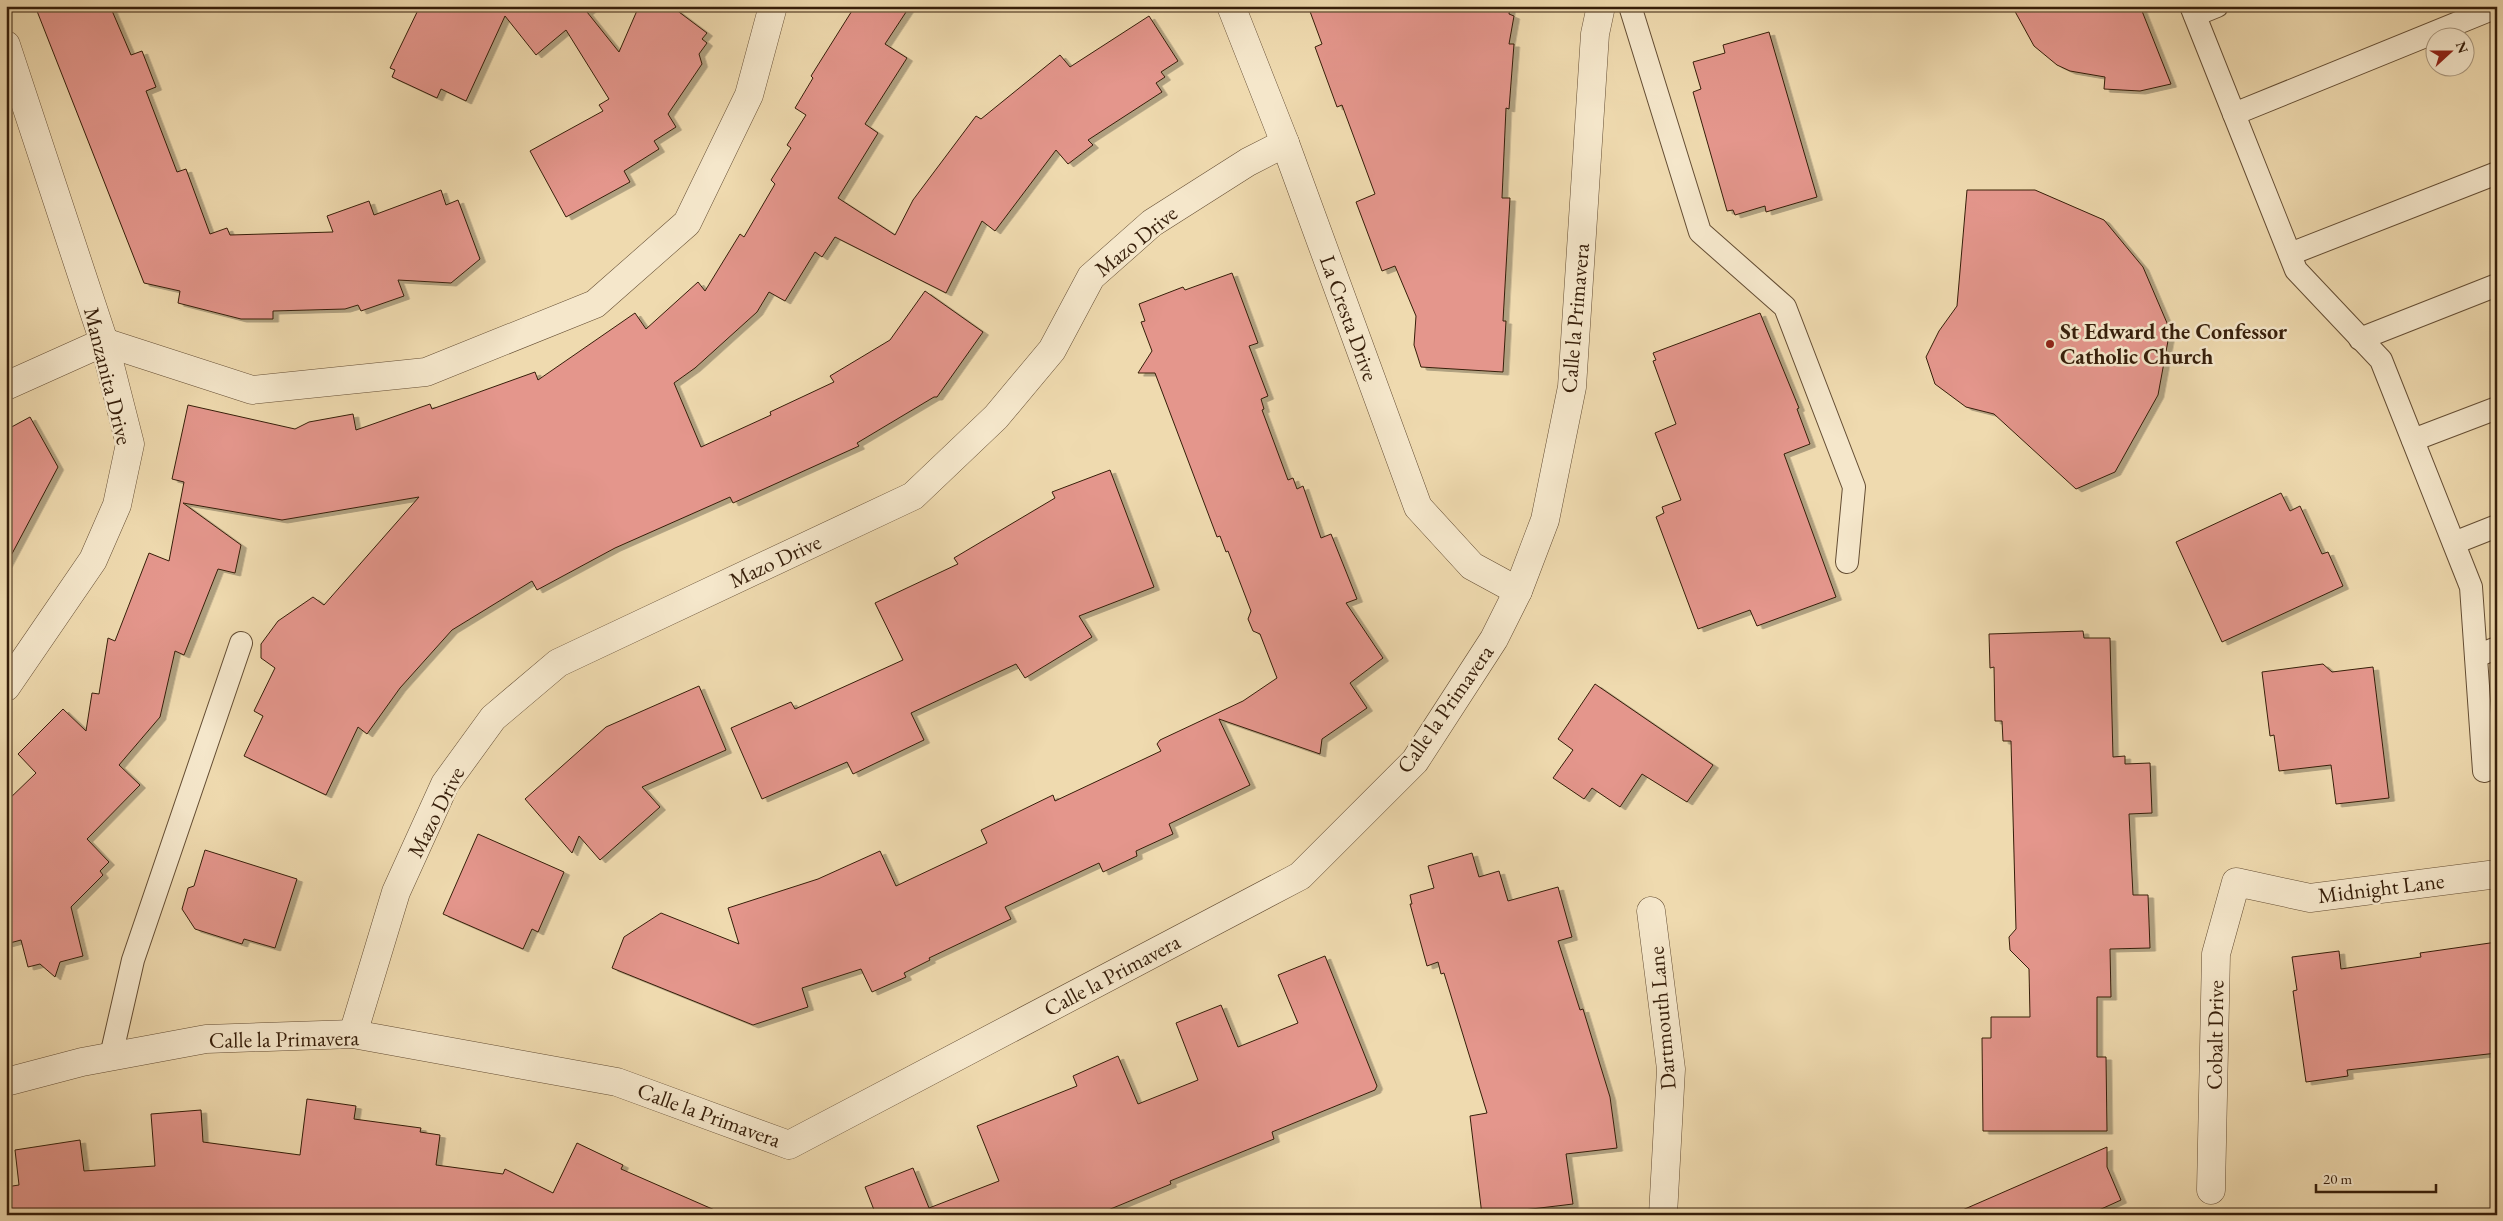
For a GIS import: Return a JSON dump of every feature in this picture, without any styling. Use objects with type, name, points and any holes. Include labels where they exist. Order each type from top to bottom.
[{"type":"street","points":[[6,386],[104,342],[252,390],[426,372],[594,304],[687,223],[749,95],[773,6]]},
{"type":"street","name":"La Cresta Drive","points":[[1231,6],[1285,143],[1418,506],[1472,566],[1518,591]]},
{"type":"street","name":"Calle la Primavera","points":[[6,1082],[111,1056],[206,1039],[353,1034],[617,1082],[789,1144],[1300,876],[1415,761],[1494,639],[1518,591],[1545,520],[1572,387],[1595,34],[1601,6]]},
{"type":"street","name":"Manzanita Drive","points":[[6,45],[104,342],[130,444],[117,505],[93,560],[6,687]]},
{"type":"street","name":"Mazo Drive","points":[[353,1034],[396,892],[445,784],[493,718],[558,663],[913,496],[996,417],[1052,350],[1091,277],[1152,223],[1248,162],[1285,143]]},
{"type":"street","name":"Midnight Lane","points":[[2236,882],[2310,898],[2497,874]]},
{"type":"street","name":"Cobalt Drive","points":[[2211,1190],[2216,954],[2236,882]]},
{"type":"street","name":"Dartmouth Lane","points":[[1651,911],[1671,1068],[1663,1215]]},
{"type":"lane","points":[[1630,6],[1700,232],[1785,307],[1854,487],[1847,562]]},
{"type":"lane","points":[[2216,6],[2193,11],[2296,270],[2381,360],[2471,587],[2484,771],[2497,766]]},
{"type":"lane","points":[[2234,114],[2497,7]]},
{"type":"lane","points":[[2290,254],[2497,172]]},
{"type":"lane","points":[[2360,339],[2497,285]]},
{"type":"lane","points":[[2413,440],[2497,408]]},
{"type":"lane","points":[[2454,543],[2497,526]]},
{"type":"lane","points":[[111,1056],[133,960],[241,643]]},
{"type":"lane","points":[[2476,656],[2497,648]]},
{"type":"building","points":[[35,6],[110,6],[131,55],[142,51],[156,87],[146,91],[177,172],[186,169],[210,234],[227,228],[230,235],[333,232],[327,216],[369,201],[374,215],[441,190],[446,205],[458,200],[480,259],[451,283],[398,280],[404,296],[361,311],[358,305],[345,309],[273,311],[273,319],[241,319],[178,303],[180,291],[144,283]]},
{"type":"building","points":[[420,6],[594,6],[587,12],[619,52],[639,6],[671,6],[707,33],[702,39],[707,43],[699,54],[702,64],[668,114],[676,127],[654,141],[659,149],[624,171],[630,182],[566,217],[530,151],[603,111],[599,105],[609,99],[566,30],[536,55],[505,16],[466,101],[441,89],[437,98],[392,77],[395,70],[390,68]]},
{"type":"building","points":[[855,6],[910,6],[885,44],[907,58],[865,124],[878,133],[838,198],[895,235],[913,200],[976,116],[981,119],[1060,55],[1070,67],[1149,16],[1178,61],[1161,72],[1165,77],[1156,83],[1162,92],[1088,140],[1093,145],[1068,164],[1056,150],[995,231],[982,221],[946,293],[835,237],[822,257],[815,252],[785,301],[769,292],[757,312],[695,368],[674,383],[701,447],[771,415],[770,412],[834,382],[830,376],[890,340],[925,291],[983,332],[937,397],[857,443],[859,446],[733,503],[730,497],[615,548],[537,590],[532,581],[452,630],[400,688],[367,734],[358,727],[326,795],[244,756],[263,716],[254,711],[275,668],[261,658],[261,644],[278,621],[313,597],[324,605],[419,497],[282,520],[183,503],[241,545],[235,573],[218,569],[184,655],[175,651],[160,717],[119,765],[140,785],[87,839],[109,862],[100,871],[103,875],[71,907],[83,956],[60,962],[55,977],[40,964],[28,967],[21,940],[6,944],[6,802],[36,773],[18,754],[63,709],[86,731],[92,693],[99,694],[108,638],[115,641],[149,553],[169,561],[184,482],[172,479],[188,405],[295,429],[309,422],[353,414],[356,430],[430,404],[432,409],[535,372],[538,380],[635,313],[646,329],[698,282],[705,291],[740,234],[744,237],[775,184],[771,180],[791,148],[787,145],[806,115],[795,108],[813,78],[811,76]]},
{"type":"building","points":[[1308,6],[1510,6],[1509,14],[1514,16],[1509,44],[1514,44],[1509,109],[1506,108],[1502,198],[1510,198],[1503,321],[1506,321],[1503,372],[1421,367],[1414,345],[1416,316],[1395,266],[1382,271],[1356,202],[1375,194],[1342,105],[1337,107],[1315,47],[1322,44]]},
{"type":"building","points":[[2012,6],[2140,6],[2171,84],[2140,91],[2104,89],[2105,77],[2070,71],[2057,65],[2034,46]]},
{"type":"building","points":[[1769,32],[1817,197],[1766,212],[1765,206],[1735,215],[1733,210],[1727,211],[1693,92],[1701,89],[1693,62],[1725,53],[1723,45]]},
{"type":"building","name":"St Edward the Confessor Catholic Church","points":[[1967,190],[2035,190],[2104,220],[2143,267],[2170,330],[2158,395],[2115,472],[2076,489],[1994,414],[1966,407],[1935,384],[1926,357],[1939,331],[1957,306]]},
{"type":"building","points":[[1232,273],[1258,343],[1249,346],[1268,396],[1261,399],[1264,409],[1262,410],[1288,480],[1293,478],[1297,489],[1303,486],[1321,538],[1331,534],[1357,599],[1346,603],[1383,658],[1350,683],[1367,708],[1322,739],[1320,754],[1219,719],[1250,785],[1169,824],[1173,834],[1136,851],[1137,856],[1103,872],[1099,863],[1005,907],[1011,919],[929,958],[930,960],[904,973],[906,977],[872,992],[861,969],[802,988],[808,1007],[753,1025],[612,968],[624,937],[661,913],[739,944],[728,908],[818,879],[880,851],[896,886],[987,843],[981,830],[1053,795],[1055,801],[1161,751],[1157,744],[1160,740],[1243,701],[1277,678],[1260,634],[1253,631],[1248,619],[1251,611],[1228,551],[1226,552],[1220,536],[1217,537],[1155,373],[1138,373],[1152,351],[1141,322],[1145,321],[1139,304],[1183,287],[1185,290]]},
{"type":"building","points":[[1760,313],[1799,408],[1797,409],[1810,444],[1784,454],[1836,597],[1757,626],[1750,610],[1698,629],[1656,517],[1664,513],[1662,507],[1681,500],[1655,433],[1676,424],[1653,361],[1656,360],[1653,353]]},
{"type":"building","points":[[30,417],[58,467],[6,565],[6,430]]},
{"type":"building","points":[[1110,470],[1154,587],[1079,616],[1092,637],[1025,678],[1016,664],[911,713],[924,740],[853,774],[847,762],[762,799],[731,728],[791,702],[795,709],[903,660],[875,603],[958,564],[954,558],[1055,498],[1052,492]]},
{"type":"building","points":[[2281,493],[2290,511],[2300,506],[2322,554],[2328,552],[2343,586],[2222,642],[2176,542]]},
{"type":"building","points":[[2083,631],[2084,638],[2110,638],[2113,757],[2125,756],[2125,764],[2150,763],[2152,813],[2129,814],[2133,895],[2148,895],[2150,948],[2110,949],[2111,997],[2097,997],[2097,1057],[2106,1057],[2107,1131],[1983,1131],[1982,1038],[1991,1038],[1991,1017],[2030,1017],[2029,969],[2010,950],[2009,937],[2016,929],[2011,741],[2003,741],[2002,721],[1995,721],[1994,667],[1990,668],[1989,634]]},
{"type":"building","points":[[2323,664],[2332,672],[2373,667],[2389,798],[2336,804],[2331,765],[2279,771],[2274,735],[2270,736],[2262,672]]},
{"type":"building","points":[[1595,684],[1713,765],[1687,802],[1642,774],[1620,807],[1592,788],[1584,799],[1553,778],[1573,750],[1558,739]]},
{"type":"building","points":[[699,686],[726,750],[642,787],[660,807],[600,860],[579,836],[572,853],[525,799],[606,727]]},
{"type":"building","points":[[478,834],[564,872],[538,932],[532,929],[523,949],[443,914]]},
{"type":"building","points":[[205,850],[297,879],[275,948],[244,939],[242,944],[195,929],[182,909],[188,888],[194,886]]},
{"type":"building","points":[[1472,853],[1479,877],[1499,871],[1508,901],[1558,887],[1572,937],[1558,941],[1580,1010],[1583,1009],[1610,1097],[1617,1148],[1566,1154],[1573,1204],[1482,1215],[1470,1116],[1487,1113],[1444,973],[1441,974],[1438,962],[1427,966],[1410,904],[1412,904],[1410,895],[1434,888],[1428,866]]},
{"type":"building","points":[[2497,942],[2497,1053],[2347,1070],[2348,1076],[2306,1082],[2293,991],[2297,990],[2292,957],[2339,951],[2341,969],[2421,957],[2420,953]]},
{"type":"building","points":[[1325,956],[1377,1086],[1375,1090],[1272,1132],[1274,1139],[1170,1181],[1171,1184],[1096,1215],[876,1215],[865,1187],[913,1168],[929,1208],[999,1181],[977,1126],[1077,1086],[1073,1076],[1118,1056],[1138,1104],[1198,1080],[1176,1023],[1221,1005],[1238,1047],[1298,1023],[1278,975]]},
{"type":"building","points":[[307,1099],[356,1106],[354,1119],[421,1128],[420,1132],[440,1135],[436,1165],[503,1174],[505,1169],[553,1193],[577,1143],[623,1165],[621,1169],[726,1215],[6,1215],[6,1187],[19,1185],[15,1150],[80,1140],[84,1171],[155,1166],[151,1114],[201,1110],[203,1142],[300,1155]]},
{"type":"building","points":[[2107,1147],[2107,1167],[2121,1200],[2088,1215],[1951,1215]]},
{"type":"place","name":"St Edward the Confessor Catholic Church","points":[[2050,344]]}]
